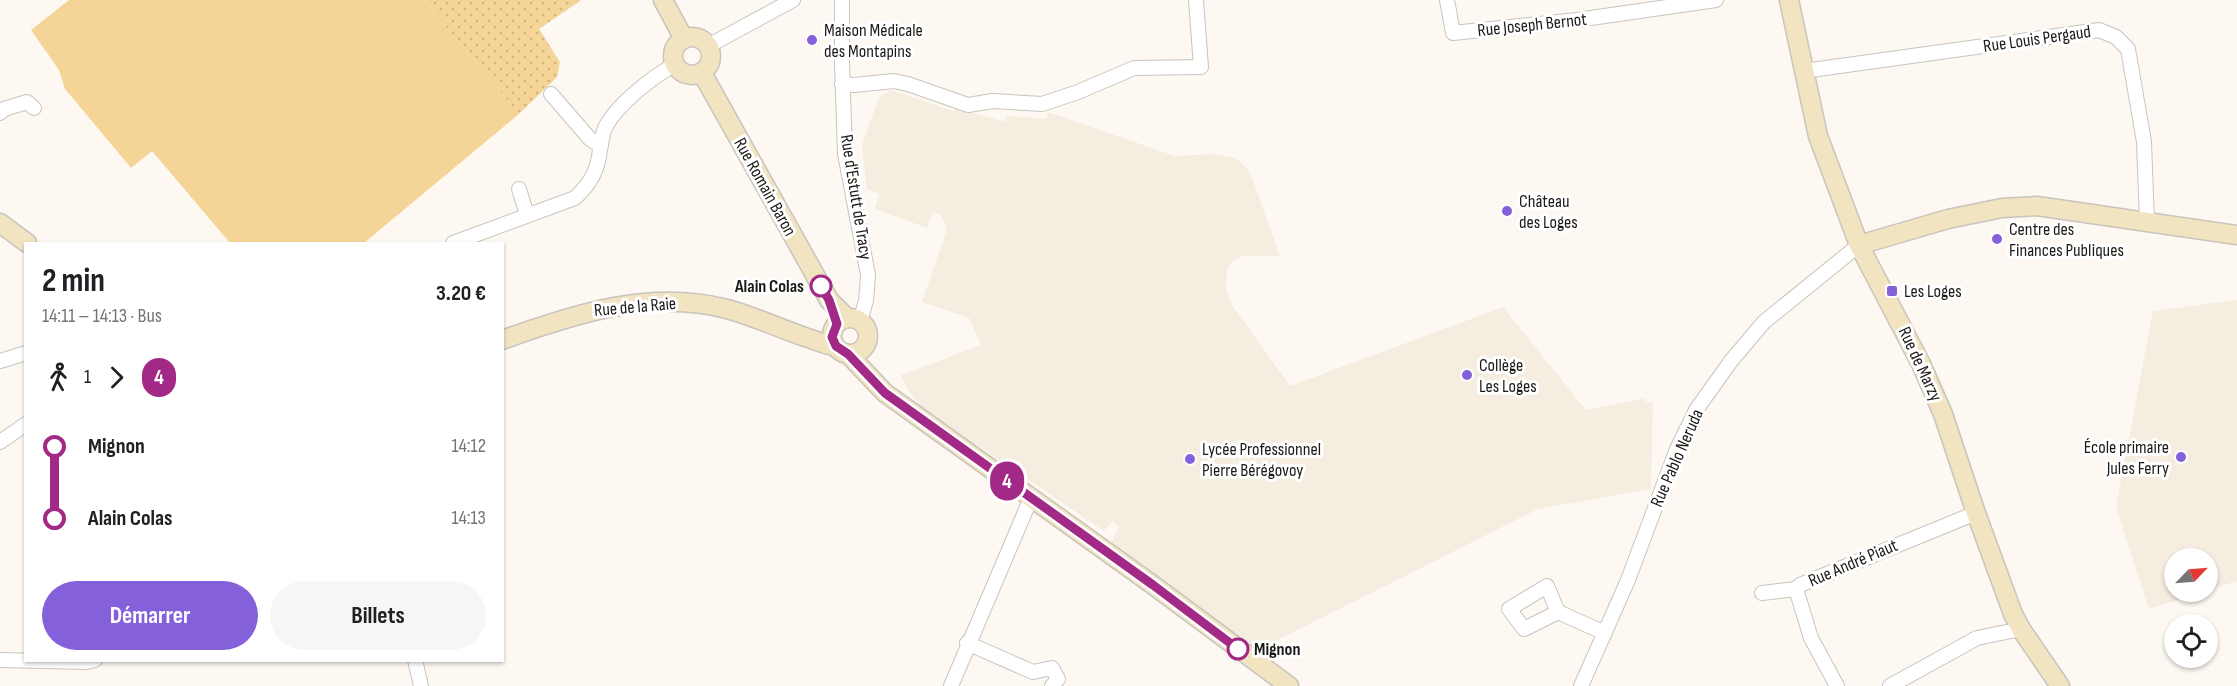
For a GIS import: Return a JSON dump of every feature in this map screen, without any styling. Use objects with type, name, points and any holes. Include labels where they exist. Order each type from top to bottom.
[{"type":"street","points":[[663,0],[684,39]]},
{"type":"street","points":[[708,46],[793,0]]},
{"type":"street","name":"Rue d'Estutt de Tracy","points":[[842,0],[845,154],[868,275],[866,302],[843,332]]},
{"type":"street","points":[[842,84],[894,81],[968,105],[993,101],[1042,104],[1078,92],[1134,68],[1201,67],[1196,0]]},
{"type":"street","name":"Rue Joseph Bernot","points":[[1447,0],[1453,33],[1577,20],[1716,0]]},
{"type":"street","name":"Rue de Marzy","points":[[1789,0],[1818,136],[1859,245],[1912,347],[1943,414],[2003,590],[2020,629],[2060,686]]},
{"type":"street","name":"Rue Louis Pergaud","points":[[1804,71],[2099,30],[2116,37],[2128,49],[2132,68],[2144,142],[2147,221]]},
{"type":"street","points":[[695,38],[708,46],[711,57],[707,69],[702,73],[690,75],[684,73],[675,64],[676,48],[684,39],[695,38]]},
{"type":"street","points":[[456,242],[575,198],[594,176],[605,127],[624,104],[675,64]]},
{"type":"street","name":"Rue Romain Baron","points":[[702,73],[829,300],[843,332],[872,380]]},
{"type":"street","points":[[551,94],[590,139],[601,146]]},
{"type":"street","points":[[0,113],[4,109],[27,102],[34,108]]},
{"type":"street","points":[[519,189],[527,215]]},
{"type":"street","points":[[1859,245],[1948,219],[2002,208],[2037,206],[2237,234]]},
{"type":"street","points":[[0,223],[26,242]]},
{"type":"street","name":"Rue Pablo Neruda","points":[[1581,686],[1628,580],[1677,449],[1696,410],[1731,361],[1764,322],[1859,245]]},
{"type":"street","points":[[808,338],[821,327],[828,316],[829,300]]},
{"type":"street","name":"Rue de la Raie","points":[[504,339],[587,311],[618,305],[658,302],[693,303],[726,309],[808,338]]},
{"type":"street","points":[[808,338],[867,330],[865,346],[872,380],[885,393],[1289,686]]},
{"type":"street","points":[[843,332],[858,352],[865,346]]},
{"type":"street","points":[[0,361],[24,354]]},
{"type":"street","points":[[0,442],[24,425]]},
{"type":"street","points":[[951,686],[1031,498]]},
{"type":"street","name":"Rue André Piaut","points":[[1837,686],[1811,638],[1796,589],[1800,585],[1976,513]]},
{"type":"street","points":[[1762,593],[1796,589]]},
{"type":"street","points":[[1558,612],[1605,633]]},
{"type":"street","points":[[1890,686],[1977,638],[2020,629]]},
{"type":"street","points":[[967,644],[1033,672],[1052,668],[1058,679],[1052,686]]},
{"type":"street","points":[[0,660],[24,660]]},
{"type":"street","points":[[415,662],[421,686]]},
{"type":"street","points":[[1033,672],[1038,686]]},
{"type":"shaded area","points":[[69,0],[424,0],[519,114],[365,242],[229,242],[152,151],[131,168],[65,89],[59,70],[31,30]]},
{"type":"shaded area","points":[[424,0],[580,1],[539,29],[560,62],[557,77],[519,114]]},
{"type":"shaded area","points":[[891,90],[953,111],[956,108],[1005,122],[1005,118],[1010,116],[1046,119],[1048,112],[1175,156],[1216,154],[1235,158],[1251,175],[1280,256],[1242,256],[1232,262],[1227,269],[1226,288],[1232,305],[1290,386],[1503,307],[1586,410],[1645,398],[1645,403],[1653,402],[1651,489],[1538,509],[1254,652],[1111,544],[1119,526],[1112,521],[1104,531],[922,408],[907,389],[901,375],[981,345],[969,318],[922,302],[947,229],[941,215],[933,212],[927,228],[875,209],[879,194],[867,189],[862,145],[879,97]]},
{"type":"shaded area","name":"École primaire Jules Ferry","points":[[2237,300],[2237,581],[2218,587],[2218,548],[2164,548],[2164,602],[2171,602],[2149,609],[2116,507],[2153,311]]},
{"type":"bus line","name":"4","points":[[821,286],[829,300],[837,324],[832,332],[833,342],[839,350],[848,354],[885,393],[1153,585],[1238,649]]},
{"type":"place","name":"Maison Médicale des Montapins","points":[[812,40]]},
{"type":"place","name":"Château des Loges","points":[[1507,211]]},
{"type":"place","name":"Centre des Finances Publiques","points":[[1997,239]]},
{"type":"place","name":"Alain Colas","points":[[821,286]]},
{"type":"place","name":"Les Loges","points":[[1892,291]]},
{"type":"place","name":"Collège Les Loges","points":[[1467,375]]},
{"type":"place","name":"École primaire Jules Ferry","points":[[2181,457]]},
{"type":"place","name":"Lycée Professionnel Pierre Bérégovoy","points":[[1190,459]]},
{"type":"place","name":"Mignon","points":[[1238,649]]}]
